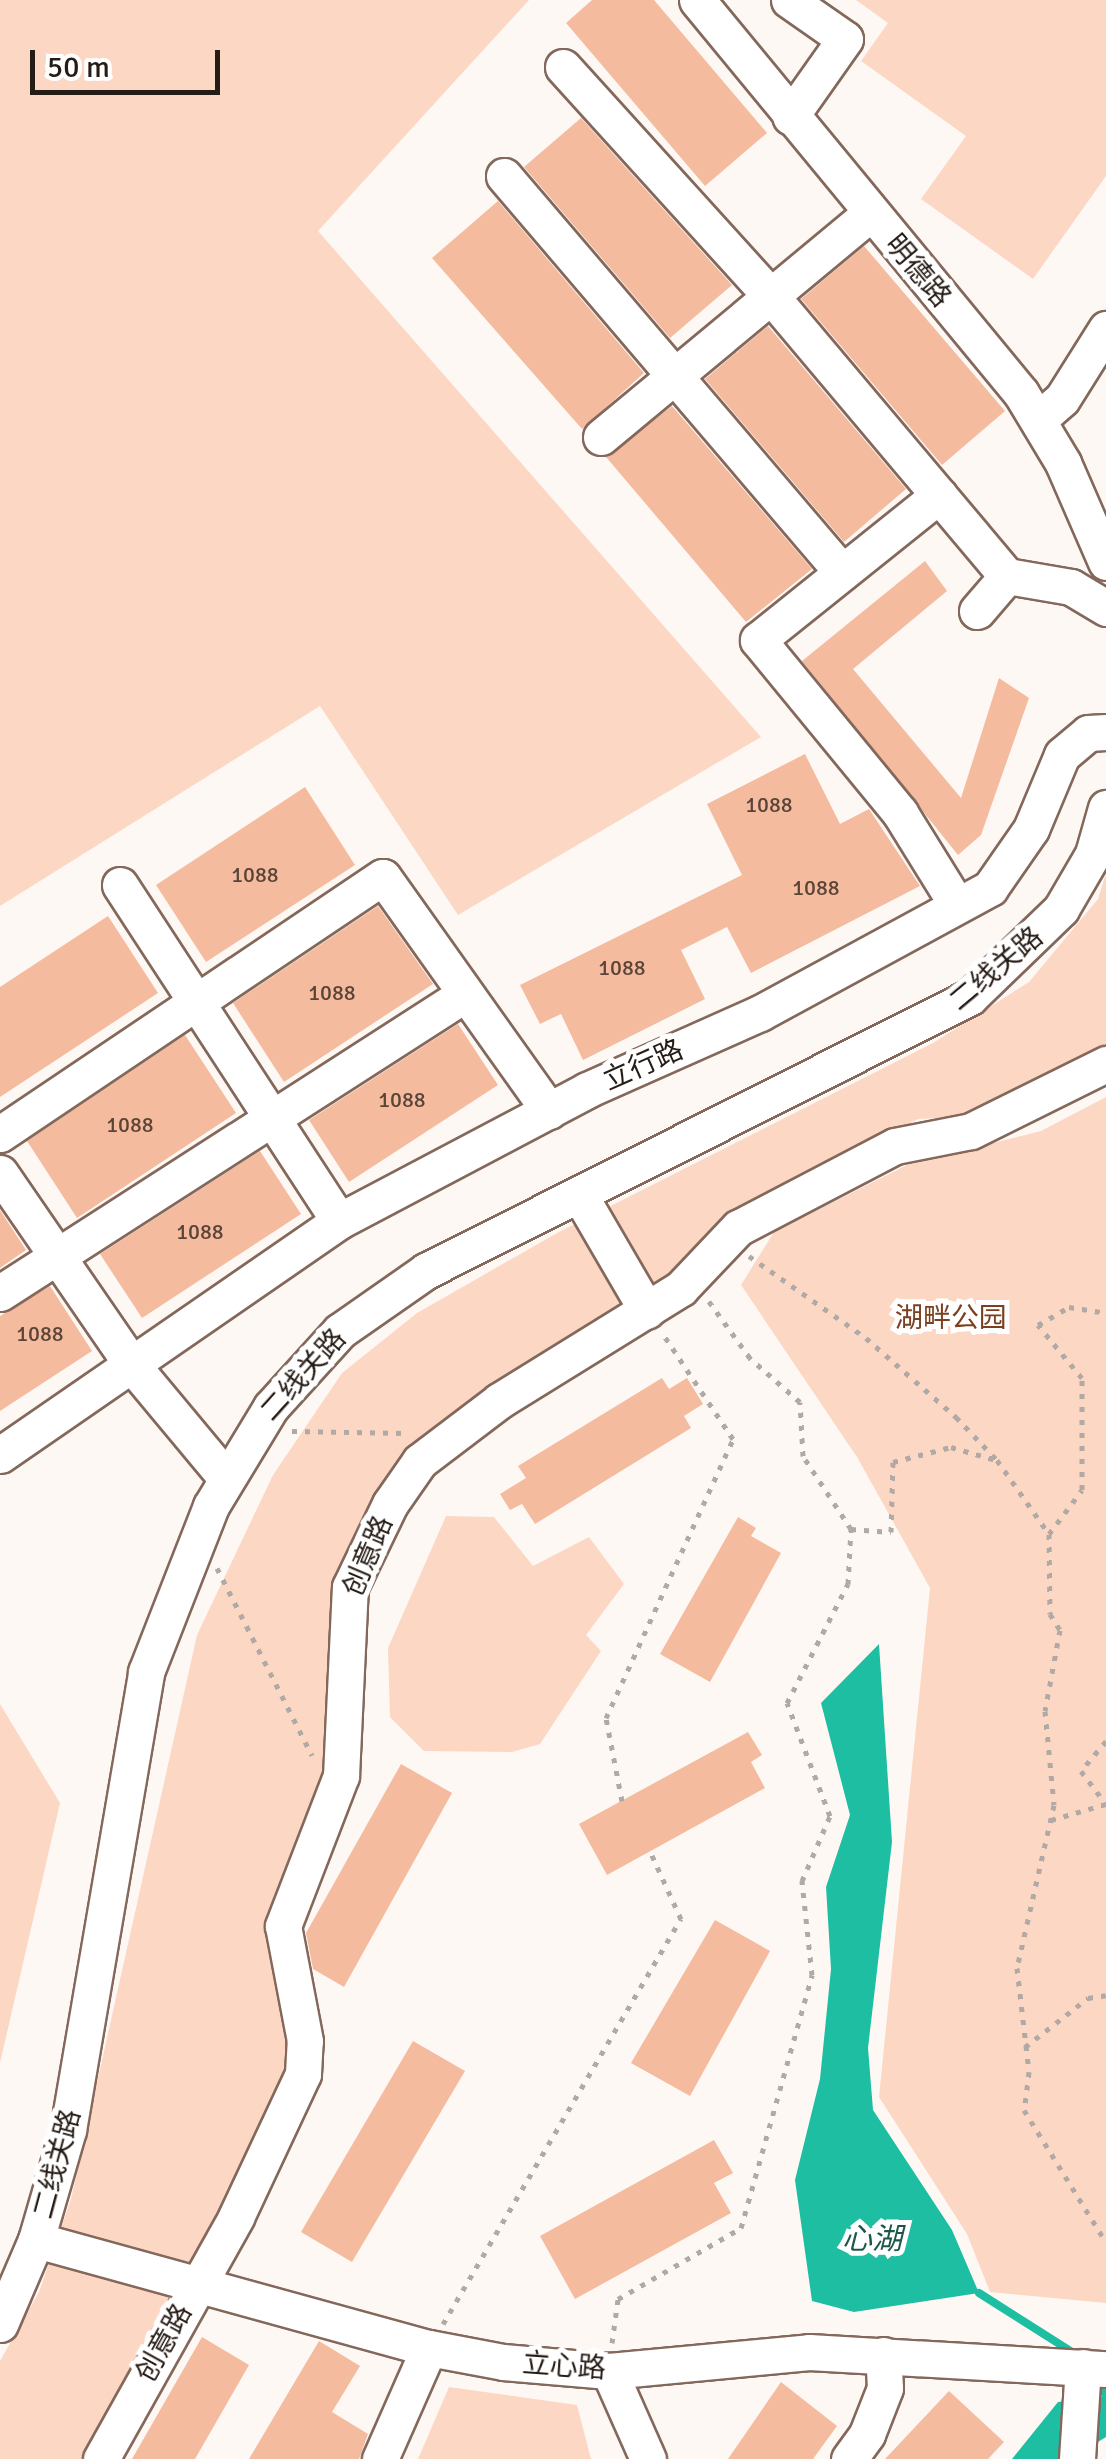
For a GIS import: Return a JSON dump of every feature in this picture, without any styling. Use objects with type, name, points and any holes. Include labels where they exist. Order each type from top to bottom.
[{"type":"street","name":"明德路","points":[[697,0],[1039,420],[1106,562]]},
{"type":"street","points":[[789,0],[845,39],[790,117]]},
{"type":"street","points":[[563,67],[771,296],[1007,576],[1071,587],[1106,608]]},
{"type":"street","points":[[504,176],[842,572]]},
{"type":"street","points":[[600,437],[870,214]]},
{"type":"street","points":[[1039,420],[1062,399],[1106,330]]},
{"type":"street","points":[[939,495],[758,640],[900,813],[957,905]]},
{"type":"street","points":[[977,611],[1007,576]]},
{"type":"street","name":"立行路","points":[[0,1455],[339,1221],[549,1110],[760,1012],[990,888],[1009,866],[1062,755],[1088,733],[1106,732]]},
{"type":"street","name":"二线关路","points":[[0,2324],[36,2240],[76,2091],[136,1710],[157,1635],[200,1532],[254,1431],[304,1365],[368,1308],[426,1271],[970,996],[1061,909],[1093,854],[1106,808]]},
{"type":"street","points":[[0,1134],[383,876],[549,1110]]},
{"type":"street","points":[[120,885],[339,1221]]},
{"type":"street","points":[[0,1293],[465,994]]},
{"type":"street","name":"创意路","points":[[101,2459],[280,2132],[303,2074],[305,2042],[283,1926],[334,1798],[346,1739],[341,1664],[350,1587],[390,1504],[420,1461],[451,1434],[681,1288],[738,1228],[895,1146],[970,1131],[1106,1064]]},
{"type":"street","points":[[0,1173],[132,1366],[226,1478]]},
{"type":"street","points":[[579,1194],[647,1311]]},
{"type":"street","name":"立心路","points":[[36,2240],[429,2348],[609,2371],[809,2352],[1094,2368]]},
{"type":"street","points":[[380,2459],[429,2348]]},
{"type":"street","points":[[849,2459],[867,2434],[884,2388],[883,2355]]},
{"type":"street","points":[[1077,2459],[1094,2368]]},
{"type":"street","points":[[609,2371],[648,2459]]},
{"type":"path","points":[[724,1246],[743,1251],[866,1338],[997,1460],[1050,1534],[1050,1614],[1060,1630],[1045,1711],[1051,1820],[1016,1968],[1028,2120],[1106,2242]]},
{"type":"path","points":[[609,2371],[618,2299],[741,2228],[812,1974],[802,1880],[830,1816],[788,1703],[848,1584],[851,1529],[803,1456],[800,1402],[750,1358],[711,1301],[681,1288]]},
{"type":"path","points":[[1050,1534],[1082,1490],[1082,1378],[1038,1325],[1069,1307],[1106,1313]]},
{"type":"path","points":[[622,1801],[606,1718],[733,1439],[647,1311]]},
{"type":"path","points":[[254,1431],[451,1434]]},
{"type":"path","points":[[851,1529],[891,1532],[893,1462],[950,1447],[997,1460]]},
{"type":"path","points":[[200,1532],[334,1798]]},
{"type":"path","points":[[1051,1820],[1106,1804],[1081,1771],[1106,1741]]},
{"type":"path","points":[[429,2348],[680,1919],[650,1852]]},
{"type":"path","points":[[1025,2047],[1088,1998],[1106,1995]]},
{"type":"green space","points":[[0,0],[529,0],[318,231],[761,737],[458,915],[320,706],[0,906]]},
{"type":"green space","points":[[856,0],[1106,0],[1106,176],[1033,279],[921,199],[966,136],[861,61],[888,23]]},
{"type":"green space","points":[[1106,873],[1106,1051],[973,1116],[918,1119],[744,1210],[704,1256],[382,1495],[337,1736],[304,1843],[295,2072],[227,2211],[81,2459],[0,2459],[0,2361],[39,2292],[71,2199],[197,1635],[273,1475],[342,1373],[417,1313],[557,1233],[933,1043],[1029,982],[1098,899]]},
{"type":"green space","name":"湖畔公园","points":[[1106,1097],[1106,2303],[990,2292],[967,2234],[879,2097],[930,1588],[857,1457],[741,1285],[774,1232],[907,1165],[1041,1131]]},
{"type":"green space","points":[[446,1516],[494,1517],[533,1566],[589,1537],[624,1584],[586,1635],[601,1651],[540,1744],[512,1752],[424,1751],[390,1717],[388,1648]]},
{"type":"green space","points":[[0,1704],[60,1803],[0,2063]]},
{"type":"green space","points":[[449,2387],[577,2405],[591,2459],[418,2459]]},
{"type":"water","name":"心湖","points":[[879,1644],[892,1842],[868,2048],[873,2110],[952,2230],[979,2293],[854,2312],[812,2301],[795,2180],[820,2079],[831,1969],[826,1887],[850,1815],[821,1703]]},
{"type":"water","points":[[1106,2396],[1106,2437],[1070,2459],[1012,2459],[1058,2402]]},
{"type":"building","points":[[592,0],[654,0],[767,133],[705,186],[566,23]]},
{"type":"building","points":[[581,118],[732,285],[670,338],[524,167]]},
{"type":"building","points":[[498,201],[644,373],[582,429],[432,258]]},
{"type":"building","points":[[864,246],[1005,411],[942,465],[801,299]]},
{"type":"building","points":[[768,326],[906,489],[844,542],[705,379]]},
{"type":"building","points":[[672,406],[812,569],[746,622],[606,457]]},
{"type":"building","points":[[925,561],[947,591],[853,669],[961,798],[999,678],[1029,698],[981,835],[958,855],[802,661]]},
{"type":"building","points":[[805,754],[840,824],[869,809],[920,886],[751,973],[727,927],[681,950],[705,999],[583,1060],[561,1014],[540,1024],[520,985],[742,875],[707,804]]},
{"type":"building","points":[[305,787],[355,865],[206,962],[156,885]]},
{"type":"building","points":[[378,906],[433,984],[284,1082],[233,1003]]},
{"type":"building","points":[[108,916],[158,993],[0,1097],[0,987]]},
{"type":"building","points":[[458,1024],[498,1085],[349,1182],[309,1120]]},
{"type":"building","points":[[185,1035],[236,1113],[77,1218],[27,1141]]},
{"type":"building","points":[[260,1151],[301,1214],[142,1318],[100,1254]]},
{"type":"building","points":[[0,1210],[26,1250],[0,1268]]},
{"type":"building","points":[[50,1286],[92,1351],[0,1411],[0,1316]]},
{"type":"building","points":[[662,1378],[669,1389],[687,1378],[703,1404],[684,1416],[691,1428],[535,1524],[522,1504],[510,1510],[500,1494],[526,1478],[518,1466]]},
{"type":"building","points":[[738,1517],[756,1528],[751,1536],[781,1553],[710,1682],[660,1654]]},
{"type":"building","points":[[748,1732],[762,1755],[751,1762],[765,1788],[607,1875],[579,1824]]},
{"type":"building","points":[[401,1764],[452,1793],[344,1987],[313,1969],[306,1933]]},
{"type":"building","points":[[715,1920],[770,1951],[690,2096],[631,2063]]},
{"type":"building","points":[[413,2041],[465,2071],[352,2262],[301,2232]]},
{"type":"building","points":[[714,2140],[733,2173],[714,2183],[731,2213],[575,2299],[540,2236]]},
{"type":"building","points":[[202,2337],[249,2365],[195,2459],[132,2459]]},
{"type":"building","points":[[319,2341],[360,2366],[332,2412],[368,2434],[359,2459],[249,2459]]},
{"type":"building","points":[[781,2382],[837,2426],[813,2459],[728,2459]]},
{"type":"building","points":[[949,2391],[1004,2442],[988,2459],[885,2459]]},
{"type":"waterway","points":[[979,2293],[1072,2352]]},
{"type":"waterway","points":[[1094,2378],[1106,2395]]}]
